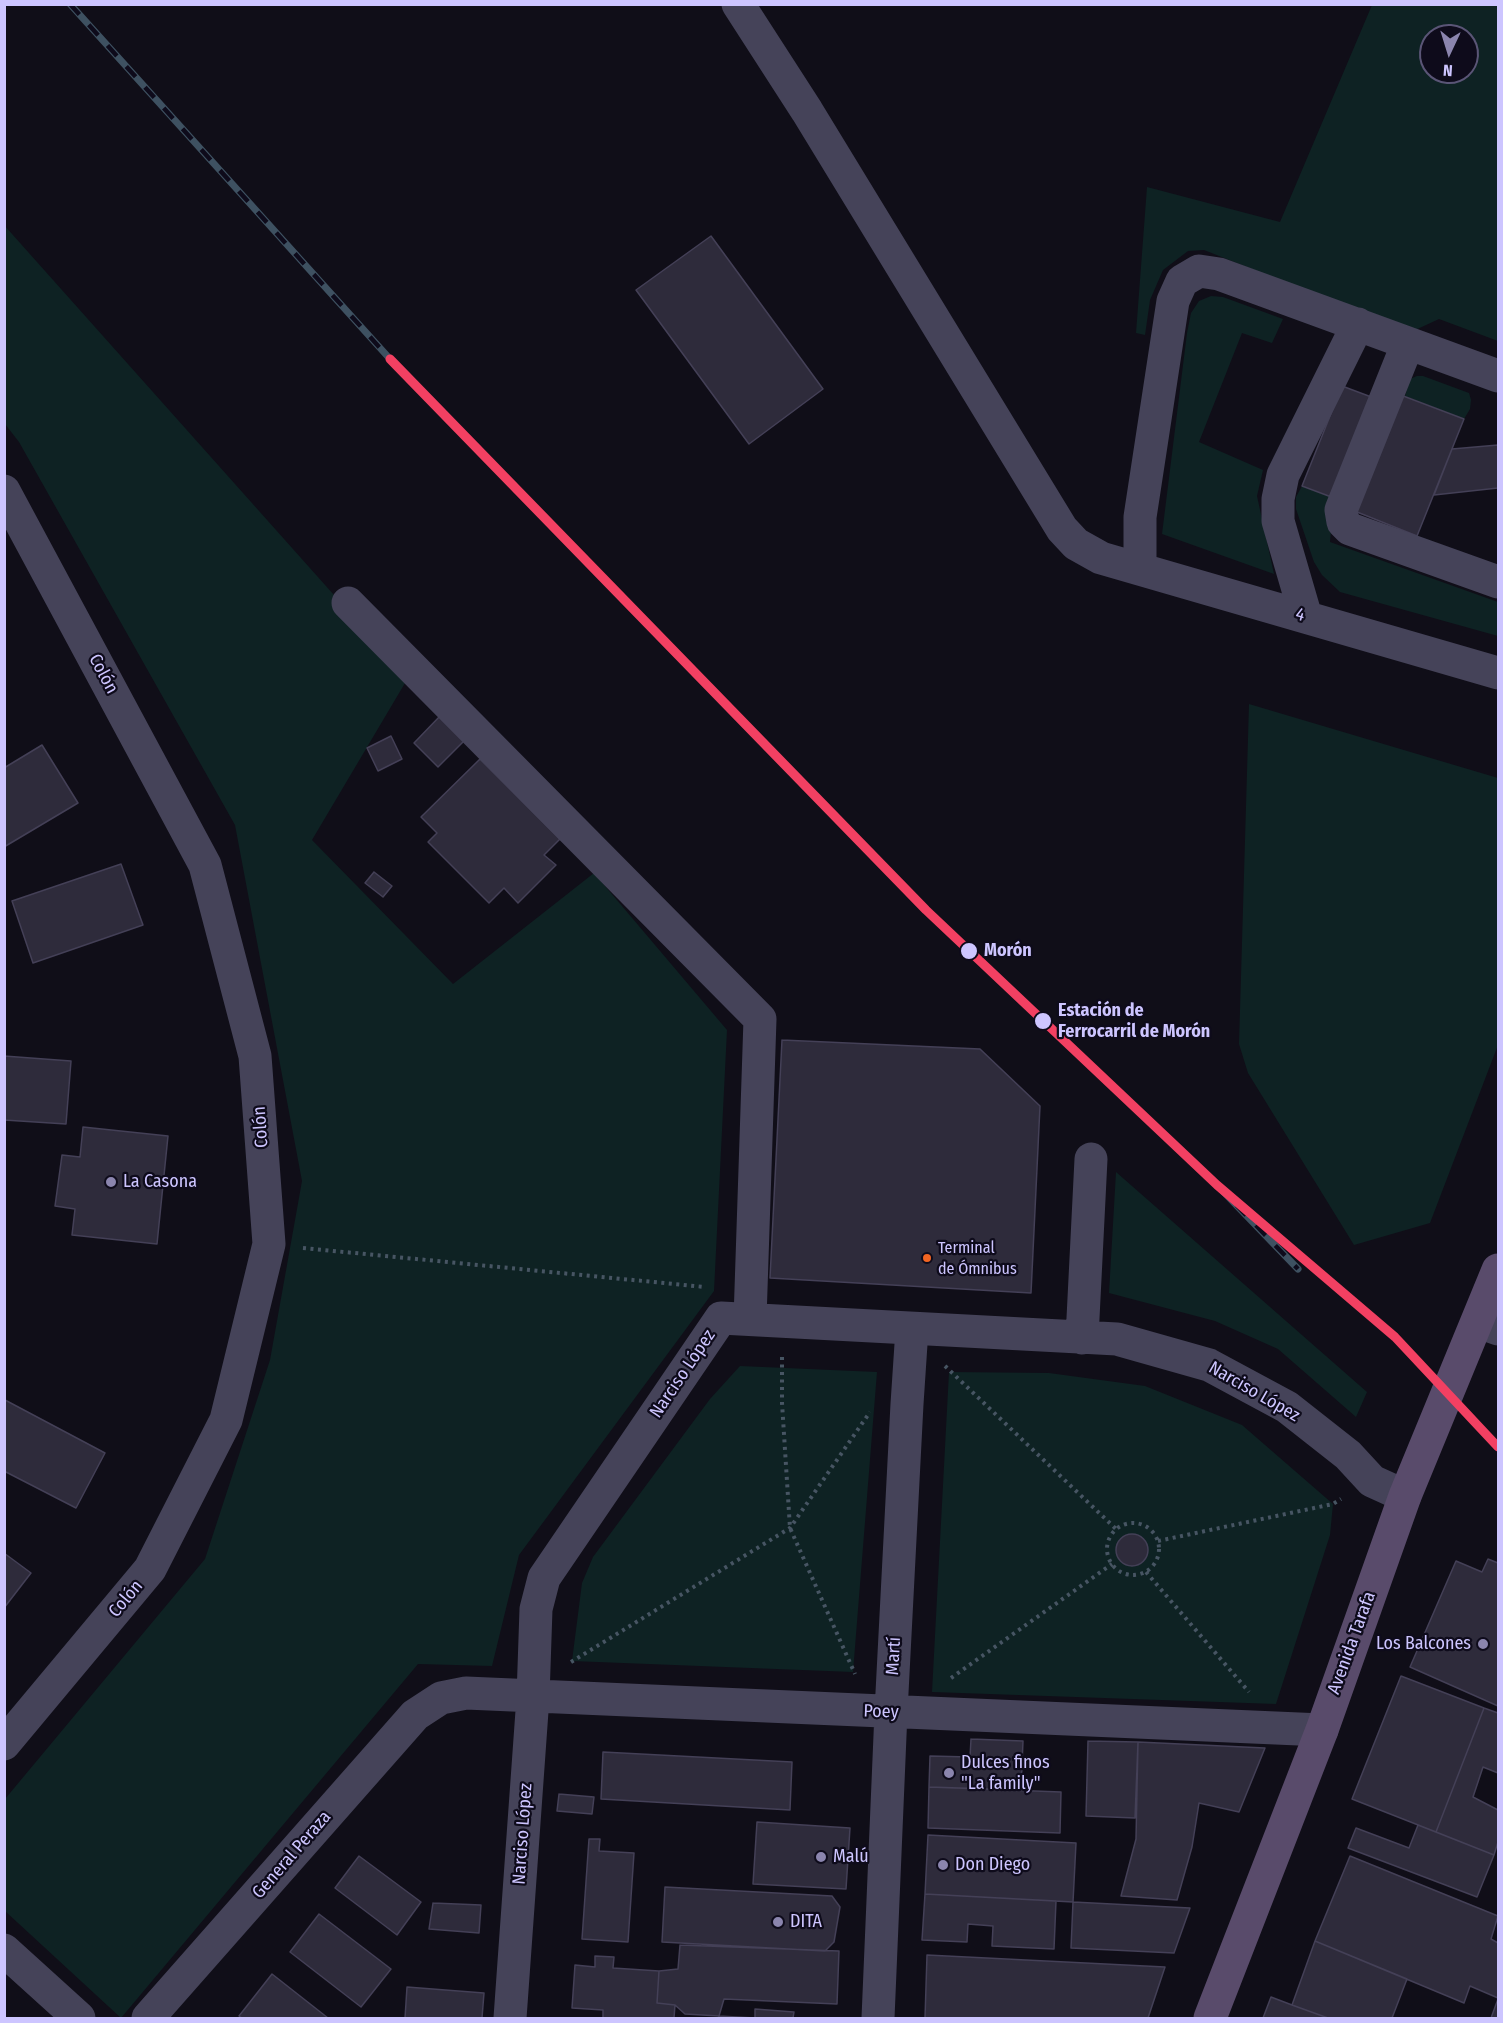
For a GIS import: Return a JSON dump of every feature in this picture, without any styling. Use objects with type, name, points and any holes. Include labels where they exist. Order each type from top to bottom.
[{"type":"main road","name":"Avenida Tarafa","points":[[1210,2019],[1322,1731],[1405,1496],[1488,1326],[1498,1270]]},
{"type":"street","name":"4","points":[[738,4],[813,121],[1062,530],[1076,544],[1101,558],[1498,673]]},
{"type":"street","points":[[1140,568],[1142,506],[1173,301],[1182,281],[1199,271],[1219,274],[1498,376]]},
{"type":"street","points":[[1306,617],[1278,521],[1278,499],[1283,475],[1358,324]]},
{"type":"street","points":[[1408,343],[1341,510],[1343,522],[1350,529],[1498,582]]},
{"type":"street","name":"Colón","points":[[4,491],[205,865],[255,1056],[269,1244],[226,1420],[150,1569],[4,1744]]},
{"type":"street","points":[[348,603],[760,1020],[751,1305]]},
{"type":"street","points":[[1082,1338],[1091,1159]]},
{"type":"street","name":"Narciso López","points":[[510,2019],[533,1697],[536,1609],[544,1578],[721,1318],[751,1305],[783,1321],[1117,1339],[1209,1365],[1287,1407],[1348,1455],[1372,1481],[1405,1496]]},
{"type":"street","name":"Martí","points":[[878,2019],[891,1712],[912,1329]]},
{"type":"street","name":"Poey","points":[[441,1698],[466,1693],[1322,1731]]},
{"type":"street","name":"General Peraza","points":[[148,2019],[415,1715],[441,1698]]},
{"type":"street","points":[[4,1950],[79,2019]]},
{"type":"path","points":[[269,1244],[751,1305]]},
{"type":"path","points":[[783,1321],[782,1402],[790,1528],[853,1672],[891,1712]]},
{"type":"path","points":[[912,1329],[949,1372],[1116,1529]]},
{"type":"path","points":[[533,1697],[572,1661],[790,1528],[875,1406],[907,1404]]},
{"type":"path","points":[[1158,1541],[1333,1504],[1372,1481]]},
{"type":"path","points":[[1140,1524],[1154,1534],[1158,1541],[1160,1550],[1158,1558],[1153,1566],[1138,1576],[1121,1572],[1112,1564],[1107,1552],[1107,1543],[1116,1529],[1124,1525],[1140,1524]]},
{"type":"path","points":[[951,1678],[1112,1564]]},
{"type":"path","points":[[1146,1572],[1257,1702],[1269,1727]]},
{"type":"green space","points":[[1372,5],[1498,5],[1498,341],[1439,319],[1411,332],[1204,250],[1188,251],[1163,270],[1150,300],[1145,335],[1136,333],[1147,187],[1280,222]]},
{"type":"green space","points":[[4,225],[408,678],[312,840],[453,984],[594,873],[727,1030],[714,1291],[519,1555],[492,1666],[418,1664],[121,2018],[5,1911],[5,1799],[205,1559],[270,1360],[302,1181],[235,825],[19,442],[5,424]]},
{"type":"green space","points":[[1211,296],[1223,297],[1283,319],[1272,343],[1242,333],[1199,442],[1263,470],[1257,496],[1274,574],[1162,534],[1191,313],[1199,301]]},
{"type":"green space","points":[[1423,376],[1469,393],[1470,409],[1464,419],[1405,396],[1410,379]]},
{"type":"green space","points":[[1302,486],[1334,498],[1330,542],[1498,602],[1498,636],[1340,592],[1322,575],[1314,562],[1296,509],[1296,497]]},
{"type":"green space","points":[[1249,704],[1498,778],[1498,1045],[1430,1223],[1354,1245],[1248,1073],[1239,1044]]},
{"type":"green space","points":[[1116,1172],[1367,1392],[1356,1417],[1278,1349],[1215,1321],[1109,1293]]},
{"type":"green space","points":[[740,1366],[877,1372],[853,1672],[572,1661],[582,1583],[593,1557],[710,1399]]},
{"type":"green space","points":[[949,1372],[1049,1373],[1145,1386],[1242,1425],[1333,1504],[1330,1535],[1276,1704],[932,1692]]},
{"type":"building","points":[[711,236],[823,389],[749,444],[636,290]]},
{"type":"building","points":[[1342,386],[1374,398],[1334,498],[1302,486]]},
{"type":"building","points":[[1398,394],[1464,419],[1417,536],[1352,510]]},
{"type":"building","points":[[1498,445],[1498,488],[1434,495],[1452,449]]},
{"type":"building","points":[[441,715],[466,739],[438,767],[414,743]]},
{"type":"building","points":[[391,736],[402,759],[378,771],[367,748]]},
{"type":"building","points":[[42,745],[78,803],[4,847],[4,768]]},
{"type":"building","points":[[480,759],[560,839],[544,855],[556,865],[518,903],[504,888],[489,903],[428,842],[437,833],[421,817]]},
{"type":"building","points":[[121,864],[143,925],[33,963],[12,901]]},
{"type":"building","points":[[374,872],[392,886],[383,897],[365,883]]},
{"type":"building","points":[[782,1040],[980,1049],[1040,1106],[1031,1293],[770,1278]]},
{"type":"building","points":[[4,1056],[71,1061],[66,1124],[4,1120]]},
{"type":"building","name":"La Casona","points":[[83,1127],[168,1136],[157,1244],[72,1235],[75,1209],[55,1206],[62,1155],[80,1157]]},
{"type":"building","points":[[5,1400],[105,1453],[76,1508],[4,1471]]},
{"type":"building","points":[[1132,1534],[1143,1539],[1148,1550],[1143,1561],[1132,1566],[1121,1561],[1116,1550],[1121,1539]]},
{"type":"building","points":[[4,1553],[31,1573],[4,1608]]},
{"type":"building","points":[[1488,1559],[1498,1563],[1498,1706],[1410,1667],[1456,1561],[1482,1572]]},
{"type":"building","points":[[1401,1676],[1484,1708],[1436,1832],[1352,1799]]},
{"type":"building","points":[[1484,1708],[1498,1713],[1498,1773],[1483,1767],[1473,1797],[1498,1810],[1498,1842],[1494,1855],[1436,1832]]},
{"type":"building","points":[[971,1739],[1023,1741],[1021,1790],[929,1787],[930,1756],[970,1757]]},
{"type":"building","points":[[1088,1741],[1138,1742],[1135,1818],[1086,1816]]},
{"type":"building","points":[[1138,1742],[1265,1748],[1239,1812],[1199,1803],[1192,1847],[1177,1900],[1121,1896],[1136,1839]]},
{"type":"building","points":[[603,1752],[792,1762],[790,1810],[601,1799]]},
{"type":"building","points":[[929,1787],[1061,1792],[1060,1833],[928,1828]]},
{"type":"building","points":[[559,1794],[594,1797],[592,1814],[557,1811]]},
{"type":"building","points":[[757,1822],[850,1828],[846,1889],[753,1884]]},
{"type":"building","points":[[1418,1825],[1494,1855],[1477,1897],[1348,1848],[1356,1828],[1409,1848]]},
{"type":"building","points":[[928,1835],[1076,1843],[1073,1902],[925,1894]]},
{"type":"building","points":[[589,1839],[600,1839],[599,1851],[634,1853],[628,1942],[582,1939]]},
{"type":"building","points":[[359,1856],[421,1902],[397,1935],[335,1888]]},
{"type":"building","points":[[1350,1856],[1498,1916],[1491,1939],[1498,1943],[1498,1998],[1470,1986],[1464,2003],[1315,1941]]},
{"type":"building","points":[[665,1887],[832,1896],[840,1907],[834,1942],[825,1951],[662,1942]]},
{"type":"building","points":[[925,1894],[1056,1901],[1054,1949],[992,1946],[993,1926],[968,1924],[967,1942],[922,1940]]},
{"type":"building","points":[[1073,1902],[1190,1908],[1174,1953],[1071,1948]]},
{"type":"building","points":[[433,1903],[481,1905],[479,1933],[429,1929]]},
{"type":"building","points":[[319,1914],[391,1969],[361,2007],[290,1952]]},
{"type":"building","points":[[1315,1941],[1407,1979],[1392,2018],[1328,2018],[1292,2005]]},
{"type":"building","points":[[680,1945],[839,1951],[837,2004],[724,1999],[719,2016],[685,2014],[675,2005],[657,2003],[659,1971],[678,1969]]},
{"type":"building","points":[[927,1955],[1165,1967],[1148,2018],[925,2018]]},
{"type":"building","points":[[595,1956],[614,1957],[613,1968],[659,1971],[657,2003],[675,2005],[674,2018],[603,2018],[603,2010],[572,2008],[575,1965],[595,1967]]},
{"type":"building","points":[[272,1974],[328,2018],[242,2018],[239,2016]]},
{"type":"building","points":[[407,1987],[484,1993],[482,2018],[405,2018]]},
{"type":"building","points":[[1271,1997],[1292,2005],[1328,2018],[1263,2018]]},
{"type":"building","points":[[1498,1999],[1498,2018],[1491,2018]]},
{"type":"building","points":[[755,2009],[794,2012],[793,2018],[755,2018]]},
{"type":"building","points":[[719,2016],[755,2018],[718,2018]]},
{"type":"railway","points":[[70,4],[390,359]]},
{"type":"railway","points":[[1217,1185],[1298,1269]]},
{"type":"transit line","points":[[390,359],[926,910],[1217,1185],[1395,1337],[1498,1447]]},
{"type":"place","name":"Morón","points":[[969,951]]},
{"type":"place","name":"Estación de Ferrocarril de Morón","points":[[1043,1021]]},
{"type":"place","name":"La Casona","points":[[111,1182]]},
{"type":"place","name":"Terminal de Ómnibus","points":[[927,1258]]},
{"type":"place","name":"Los Balcones","points":[[1483,1644]]},
{"type":"place","name":"Dulces finos \"La family\"","points":[[949,1773]]},
{"type":"place","name":"Malú","points":[[821,1857]]},
{"type":"place","name":"Don Diego","points":[[943,1865]]},
{"type":"place","name":"DITA","points":[[778,1922]]}]
